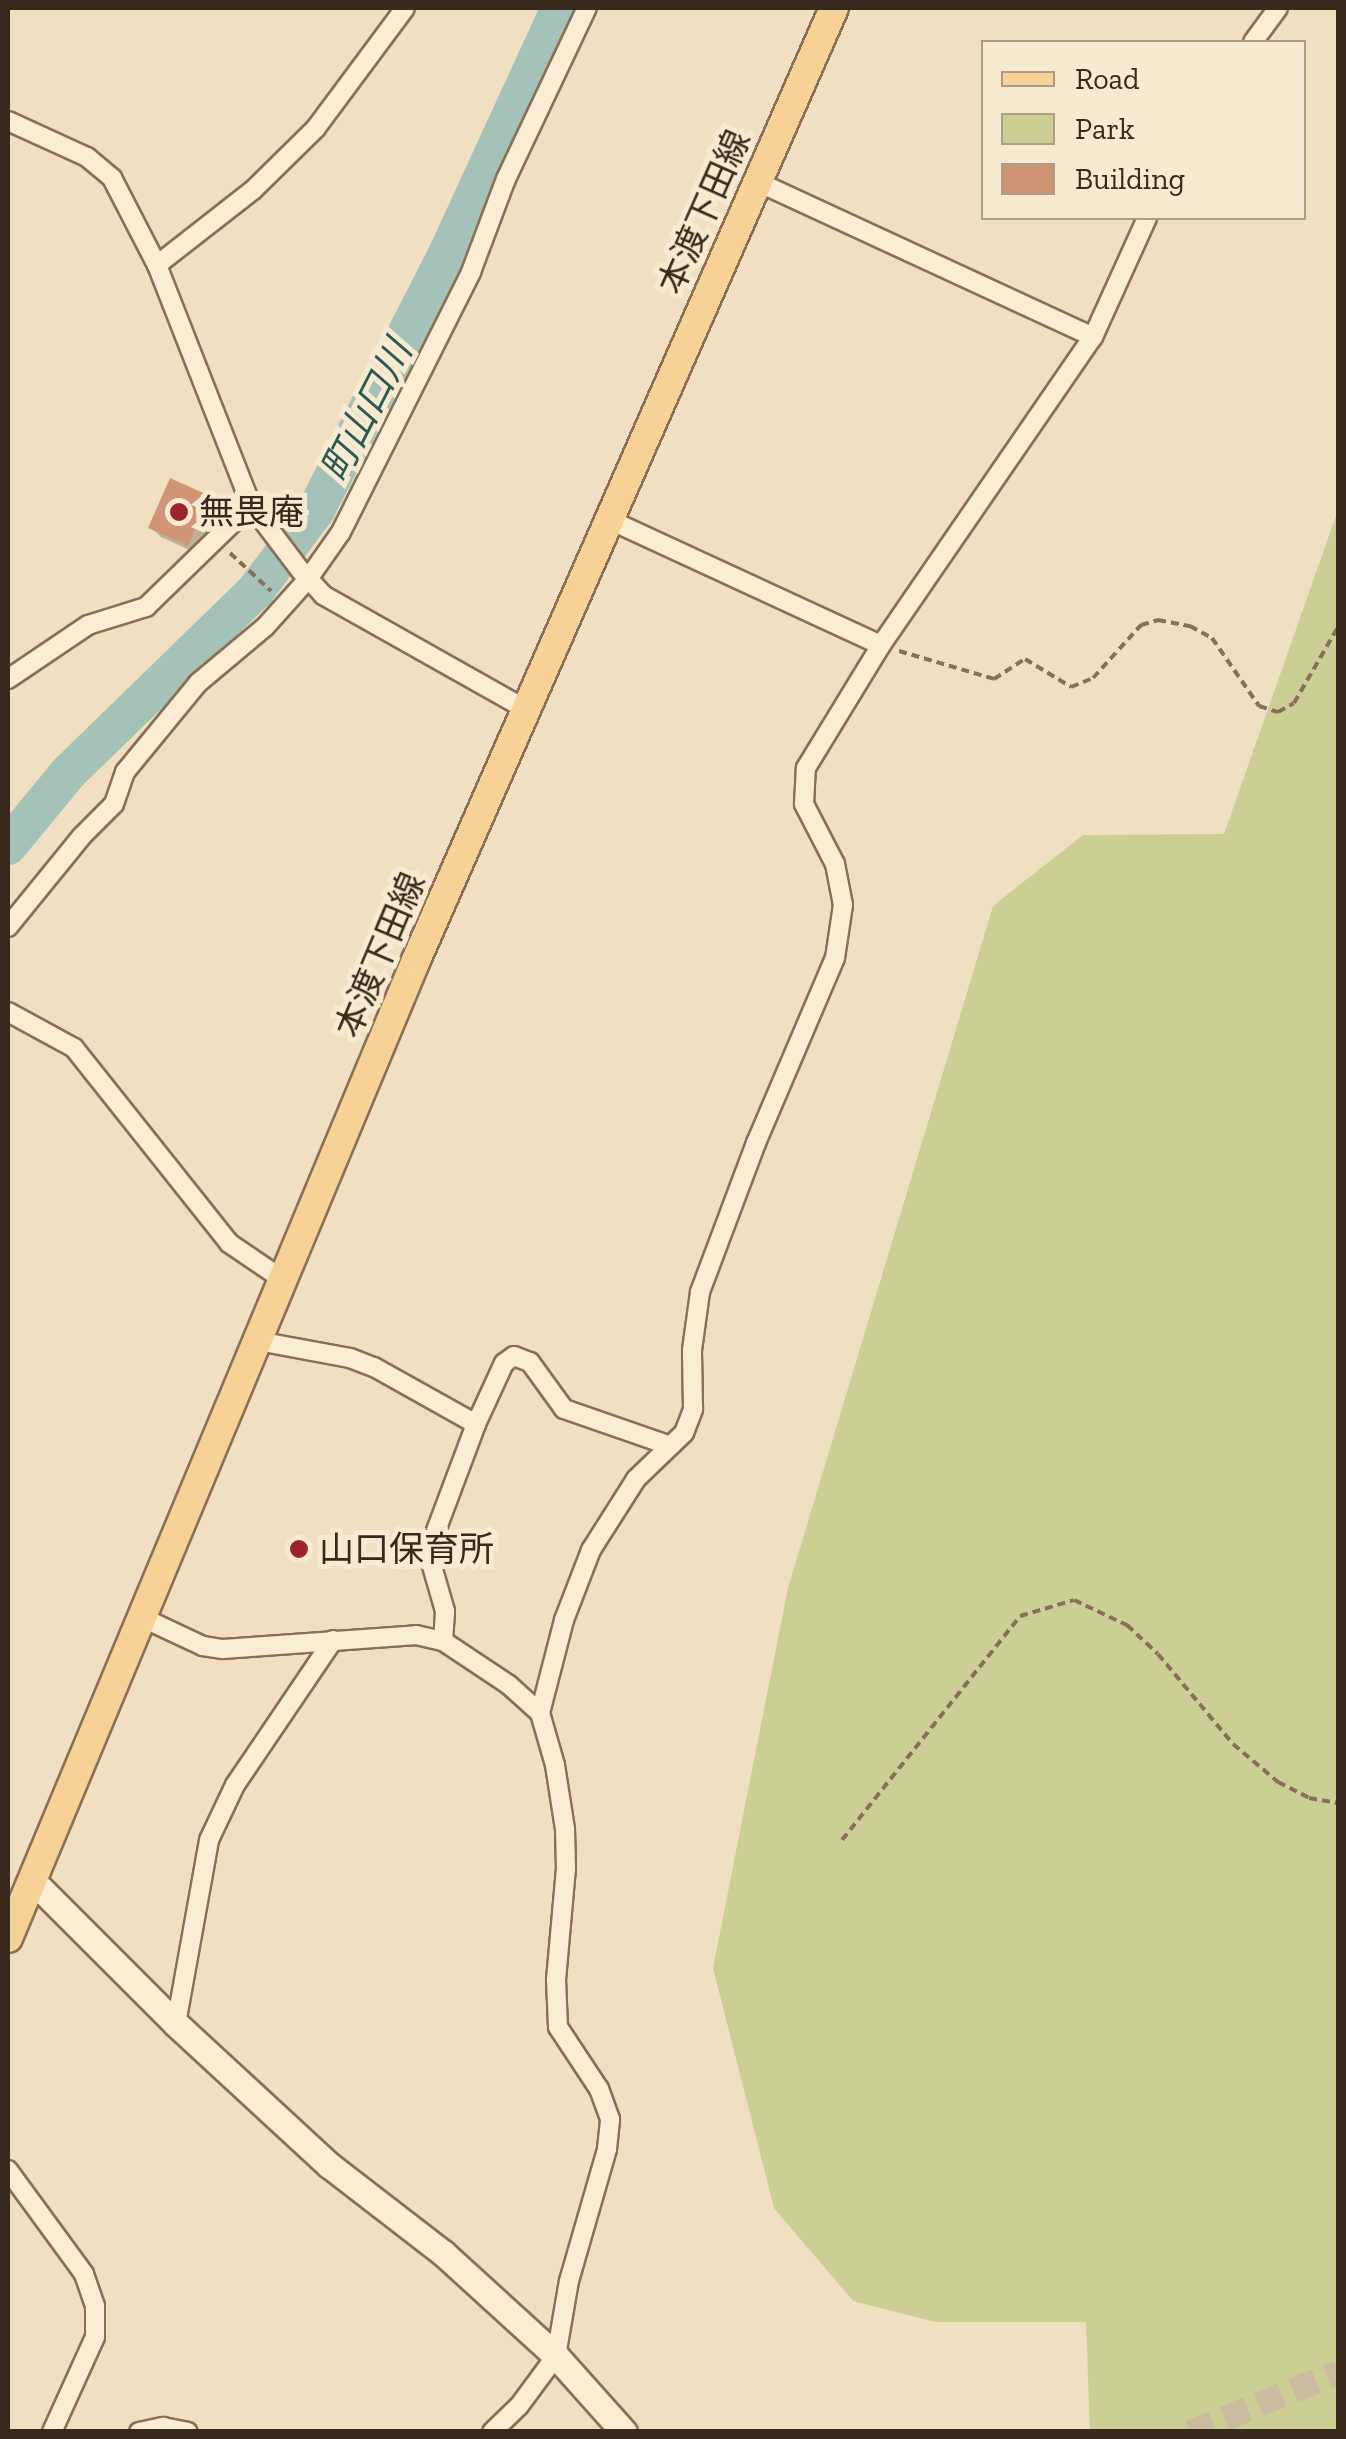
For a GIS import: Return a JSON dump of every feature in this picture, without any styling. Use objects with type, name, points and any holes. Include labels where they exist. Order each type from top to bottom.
[{"type":"main road","name":"本渡下田線","points":[[8,1938],[418,958],[834,8]]},
{"type":"street","points":[[157,265],[253,190],[316,128],[405,8]]},
{"type":"street","points":[[8,927],[82,836],[114,804],[126,772],[198,683],[265,627],[341,532],[440,336],[587,8]]},
{"type":"street","points":[[1254,40],[1278,8]]},
{"type":"street","points":[[8,121],[87,157],[112,178],[157,265],[251,505],[305,575],[323,595],[529,711]]},
{"type":"street","points":[[758,182],[1093,336]]},
{"type":"street","points":[[492,2432],[520,2406],[556,2356],[569,2281],[607,2149],[610,2119],[599,2089],[558,2027],[556,1980],[566,1869],[565,1829],[555,1765],[540,1713],[564,1620],[590,1550],[636,1479],[668,1444],[684,1433],[693,1409],[692,1350],[700,1292],[756,1143],[835,958],[843,905],[835,864],[804,804],[806,768],[881,645],[1093,336],[1146,220]]},
{"type":"street","points":[[8,679],[88,625],[146,607],[251,505]]},
{"type":"street","points":[[610,520],[881,645]]},
{"type":"street","points":[[8,1012],[74,1048],[229,1243],[285,1281]]},
{"type":"street","points":[[258,1341],[374,1366],[476,1424]]},
{"type":"street","points":[[443,1641],[444,1611],[428,1552],[476,1424],[504,1363],[514,1356],[530,1362],[564,1409],[668,1444]]},
{"type":"street","points":[[141,1617],[213,1648],[416,1635],[443,1641],[509,1684],[540,1713]]},
{"type":"street","points":[[176,2024],[209,1840],[234,1784],[334,1640]]},
{"type":"street","points":[[32,1880],[176,2024],[329,2164],[444,2253],[556,2356],[624,2432]]},
{"type":"street","points":[[8,2170],[84,2274],[96,2306],[95,2338],[52,2432]]},
{"type":"street","points":[[139,2432],[163,2426],[188,2432]]},
{"type":"path","points":[[231,554],[279,598]]},
{"type":"path","points":[[881,645],[994,680],[1025,659],[1071,687],[1093,678],[1141,625],[1158,620],[1190,626],[1212,638],[1259,706],[1278,712],[1294,703],[1338,627]]},
{"type":"path","points":[[842,1840],[1020,1616],[1074,1600],[1127,1625],[1158,1654],[1233,1744],[1278,1782],[1309,1798],[1338,1802]]},
{"type":"green space","points":[[1338,510],[1338,2431],[1090,2431],[1086,2322],[935,2322],[853,2301],[774,2208],[713,1968],[788,1588],[993,906],[1083,835],[1224,834]]},
{"type":"building","name":"無畏庵","points":[[170,478],[210,496],[188,546],[148,528]]},
{"type":"waterway","name":"町山口川","points":[[8,846],[69,772],[256,590],[316,510],[446,256],[560,8]]},
{"type":"tunnel","points":[[1190,2432],[1338,2372]]},
{"type":"place","name":"無畏庵","points":[[179,512]]},
{"type":"place","name":"山口保育所","points":[[299,1549]]}]
